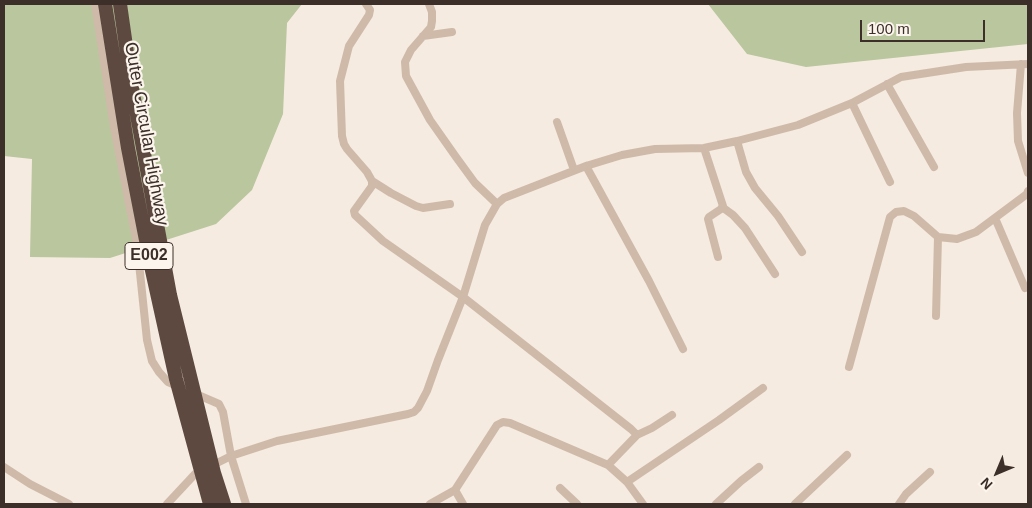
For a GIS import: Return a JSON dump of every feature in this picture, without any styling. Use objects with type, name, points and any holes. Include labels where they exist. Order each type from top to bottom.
[{"type":"highway","name":"Outer Circular Highway","points":[[105,4],[128,148],[151,266],[176,379],[210,504]]},
{"type":"highway","name":"Outer Circular Highway","points":[[120,4],[132,88],[170,294],[214,473],[224,504]]},
{"type":"street","points":[[95,4],[114,126],[137,244],[147,340],[152,361],[168,382],[218,404],[223,412],[231,456],[246,504]]},
{"type":"street","points":[[366,4],[370,10],[369,15],[350,46],[340,81],[344,144],[372,181],[391,193],[423,208],[450,204]]},
{"type":"street","points":[[429,4],[432,12],[431,27],[410,50],[405,62],[406,76],[430,120],[456,157],[475,183],[497,204]]},
{"type":"street","points":[[423,36],[452,32]]},
{"type":"street","points":[[166,504],[194,474],[231,456],[277,441],[414,412],[427,391],[463,297],[485,225],[497,204],[504,198],[574,170],[622,155],[655,150],[704,148],[736,142],[798,125],[852,103],[901,77],[957,68],[1025,64],[1017,113],[1018,141],[1028,173]]},
{"type":"street","points":[[887,84],[934,167]]},
{"type":"street","points":[[852,103],[890,182]]},
{"type":"street","points":[[557,122],[574,170]]},
{"type":"street","points":[[736,142],[746,172],[755,188],[778,216],[802,252]]},
{"type":"street","points":[[704,148],[722,201],[722,208]]},
{"type":"street","points":[[586,166],[649,281],[683,349]]},
{"type":"street","points":[[372,181],[372,186],[354,211],[360,220],[383,241],[463,297],[637,435]]},
{"type":"street","points":[[849,366],[890,217],[896,212],[904,211],[914,216],[938,237],[957,238],[976,232],[1027,194],[1028,191]]},
{"type":"street","points":[[718,257],[708,219],[713,213],[722,208]]},
{"type":"street","points":[[722,208],[733,215],[744,228],[775,274]]},
{"type":"street","points":[[994,218],[1026,288]]},
{"type":"street","points":[[936,316],[938,237]]},
{"type":"street","points":[[627,482],[763,388]]},
{"type":"street","points":[[608,465],[637,435],[672,415]]},
{"type":"street","points":[[430,504],[455,490],[497,425],[503,422],[510,423],[608,465],[627,482],[643,504]]},
{"type":"street","points":[[795,504],[847,455]]},
{"type":"street","points":[[4,467],[30,484],[69,504]]},
{"type":"street","points":[[716,504],[759,467]]},
{"type":"street","points":[[899,504],[906,494],[930,472]]},
{"type":"street","points":[[560,488],[577,504]]},
{"type":"street","points":[[455,490],[463,504]]},
{"type":"green space","points":[[4,4],[302,4],[287,23],[283,114],[252,190],[216,224],[110,258],[30,257],[32,159],[4,156]]},
{"type":"green space","points":[[708,4],[1028,4],[1028,44],[806,67],[747,54]]}]
